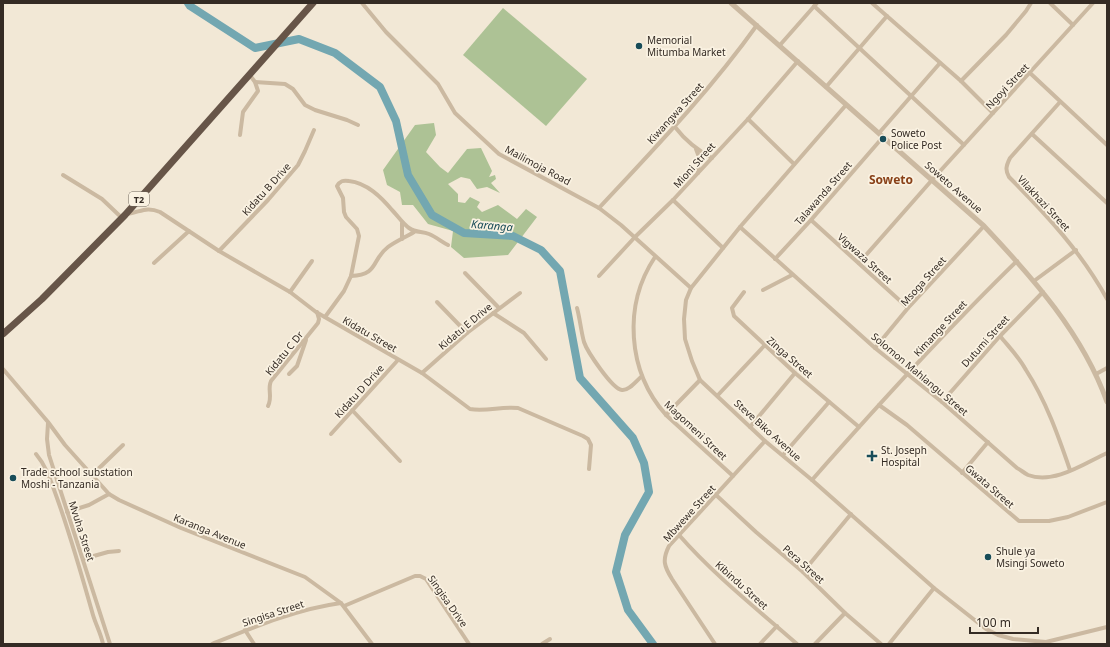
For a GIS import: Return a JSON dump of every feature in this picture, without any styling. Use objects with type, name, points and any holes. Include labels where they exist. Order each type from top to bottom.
[{"type":"highway","name":"T2","points":[[3,334],[42,299],[123,216],[313,3]]},
{"type":"street","name":"Mailimoja Road","points":[[362,3],[386,32],[438,84],[455,113],[499,154],[599,208],[635,237],[655,257],[691,288]]},
{"type":"street","name":"Soweto Avenue","points":[[732,3],[984,226],[1017,261],[1043,292],[1074,335],[1096,374],[1107,402]]},
{"type":"street","points":[[872,3],[961,81],[993,113]]},
{"type":"street","points":[[961,81],[1006,35],[1031,3]]},
{"type":"street","points":[[1050,3],[1073,25]]},
{"type":"street","name":"Ngoyi Street","points":[[859,263],[932,180],[1093,3]]},
{"type":"street","points":[[780,45],[815,5],[964,145]]},
{"type":"street","points":[[826,86],[887,16]]},
{"type":"street","name":"Kiwangwa Street","points":[[599,208],[675,127],[726,66],[757,25]]},
{"type":"street","name":"Mioni Street","points":[[599,276],[635,237],[673,200],[748,119],[798,62]]},
{"type":"street","name":"Talawanda Street","points":[[775,259],[811,220],[940,63]]},
{"type":"street","points":[[1030,73],[1107,145]]},
{"type":"street","points":[[240,135],[243,112],[258,91],[255,82],[249,74]]},
{"type":"street","points":[[255,82],[285,84],[293,89],[306,105],[315,110],[347,120],[358,126]]},
{"type":"street","name":"Vilakhazi Street","points":[[1060,102],[1010,158],[1006,165],[1006,171],[1054,223],[1076,250],[1107,299]]},
{"type":"street","name":"Steve Biko Avenue","points":[[846,105],[740,227],[691,288],[686,300],[684,320],[685,340],[700,380],[718,395],[765,441],[812,480],[934,588],[986,629],[1006,637],[1046,642],[1107,627]]},
{"type":"street","points":[[748,119],[794,164]]},
{"type":"street","points":[[675,127],[696,149],[712,158]]},
{"type":"street","name":"Kidatu B Drive","points":[[219,251],[268,200],[298,164],[305,152],[314,130]]},
{"type":"street","points":[[1032,134],[1107,202]]},
{"type":"street","points":[[696,149],[699,157],[698,173]]},
{"type":"street","points":[[63,175],[102,199],[123,216]]},
{"type":"street","points":[[325,317],[341,297],[351,276],[359,236],[357,229],[346,217],[344,212],[343,198],[337,186],[340,182],[343,180],[360,183],[372,190],[392,209],[402,222],[414,232]]},
{"type":"street","points":[[673,200],[723,248]]},
{"type":"street","name":"Kidatu Street","points":[[123,216],[145,209],[153,209],[160,212],[219,251],[290,292],[316,312],[422,373],[470,410],[480,411],[509,407],[518,408],[583,436],[588,439],[591,445],[589,469]]},
{"type":"street","name":"Vigwaza Street","points":[[811,220],[908,308]]},
{"type":"street","points":[[402,222],[402,239]]},
{"type":"street","name":"Msoga Street","points":[[875,348],[908,308],[984,226]]},
{"type":"street","name":"Solomon Mahlangu Street","points":[[740,227],[875,348],[942,402],[1017,468],[1028,475],[1042,478],[1058,475],[1107,453]]},
{"type":"street","points":[[154,263],[189,231]]},
{"type":"street","points":[[351,276],[361,276],[367,273],[374,267],[382,252],[414,232],[428,233],[448,245]]},
{"type":"street","points":[[1034,282],[1076,250]]},
{"type":"street","name":"Magomeni Street","points":[[655,257],[640,284],[636,305],[634,348],[642,376],[656,404],[666,415],[733,476]]},
{"type":"street","points":[[290,292],[312,261]]},
{"type":"street","name":"Kimange Street","points":[[812,480],[966,311],[1017,261]]},
{"type":"street","points":[[464,273],[499,308]]},
{"type":"street","points":[[763,290],[792,275]]},
{"type":"street","name":"Kidatu E Drive","points":[[422,373],[467,333],[520,292]]},
{"type":"street","name":"Zinga Street","points":[[744,292],[732,308],[734,316],[764,346],[859,427]]},
{"type":"street","name":"Dutumi Street","points":[[942,402],[1000,336],[1043,292]]},
{"type":"street","points":[[437,302],[467,333]]},
{"type":"street","points":[[578,308],[584,342],[587,349],[611,382],[617,388],[625,390],[642,376]]},
{"type":"street","name":"Kidatu C Dr","points":[[268,406],[271,398],[269,386],[270,381],[318,323],[319,319],[316,312]]},
{"type":"street","points":[[493,313],[524,334],[546,359]]},
{"type":"street","points":[[1000,336],[1025,368],[1035,384],[1053,421],[1070,470]]},
{"type":"street","points":[[289,374],[297,366],[306,337]]},
{"type":"street","points":[[718,395],[764,346]]},
{"type":"street","name":"Kidatu D Drive","points":[[331,434],[398,360]]},
{"type":"street","name":"Karanga Avenue","points":[[3,368],[65,445],[109,494],[181,528],[305,577],[343,604],[372,644]]},
{"type":"street","points":[[1096,374],[1107,368]]},
{"type":"street","points":[[750,426],[795,373]]},
{"type":"street","points":[[666,415],[700,380]]},
{"type":"street","points":[[783,456],[829,402]]},
{"type":"street","name":"Gwata Street","points":[[880,405],[906,425],[1019,521],[1049,521],[1068,517],[1107,502]]},
{"type":"street","points":[[352,410],[400,461]]},
{"type":"street","name":"Mvuha Street","points":[[48,422],[47,446],[110,644]]},
{"type":"street","name":"Mbwewe Street","points":[[715,644],[666,569],[665,554],[669,546],[765,441]]},
{"type":"street","points":[[962,473],[988,442]]},
{"type":"street","points":[[92,475],[123,445]]},
{"type":"street","points":[[36,454],[45,466],[70,536],[103,644]]},
{"type":"street","points":[[67,512],[89,504],[109,494]]},
{"type":"street","name":"Pera Street","points":[[716,495],[881,644]]},
{"type":"street","points":[[802,572],[851,514]]},
{"type":"street","name":"Kibindu Street","points":[[679,535],[728,583],[797,644]]},
{"type":"street","points":[[83,560],[108,552],[119,551]]},
{"type":"street","name":"Singisa Drive","points":[[343,604],[415,576],[420,576],[426,579],[469,644]]},
{"type":"street","points":[[889,644],[934,588]]},
{"type":"street","name":"Singisa Street","points":[[212,644],[245,630],[306,610],[325,605],[343,604]]},
{"type":"street","points":[[815,644],[845,613]]},
{"type":"street","points":[[760,644],[777,626]]},
{"type":"street","points":[[245,630],[254,644]]},
{"type":"street","points":[[542,644],[550,639]]},
{"type":"green space","points":[[503,8],[587,79],[546,126],[463,55]]},
{"type":"green space","points":[[434,123],[436,135],[426,152],[440,167],[448,173],[467,149],[481,148],[492,171],[489,177],[495,175],[496,179],[491,183],[500,193],[487,187],[477,189],[470,179],[461,177],[448,184],[458,194],[458,202],[465,203],[470,197],[480,202],[477,207],[482,212],[498,205],[517,219],[526,209],[537,217],[508,255],[464,258],[451,247],[453,231],[428,224],[413,205],[402,205],[400,192],[387,185],[383,170],[415,125]]},
{"type":"waterway","name":"Karanga","points":[[188,3],[190,6],[255,48],[299,39],[335,53],[380,87],[396,121],[408,175],[432,215],[464,233],[513,236],[541,250],[560,271],[580,378],[633,438],[644,463],[649,492],[625,535],[616,572],[628,610],[653,644]]},
{"type":"place","name":"Memorial Mitumba Market","points":[[639,46]]},
{"type":"place","name":"Soweto Police Post","points":[[883,139]]},
{"type":"place","name":"St. Joseph Hospital","points":[[872,456]]},
{"type":"place","name":"Trade school substation Moshi - Tanzania","points":[[13,478]]},
{"type":"place","name":"Shule ya Msingi Soweto","points":[[988,557]]},
{"type":"district","name":"Soweto","points":[[891,179]]}]
